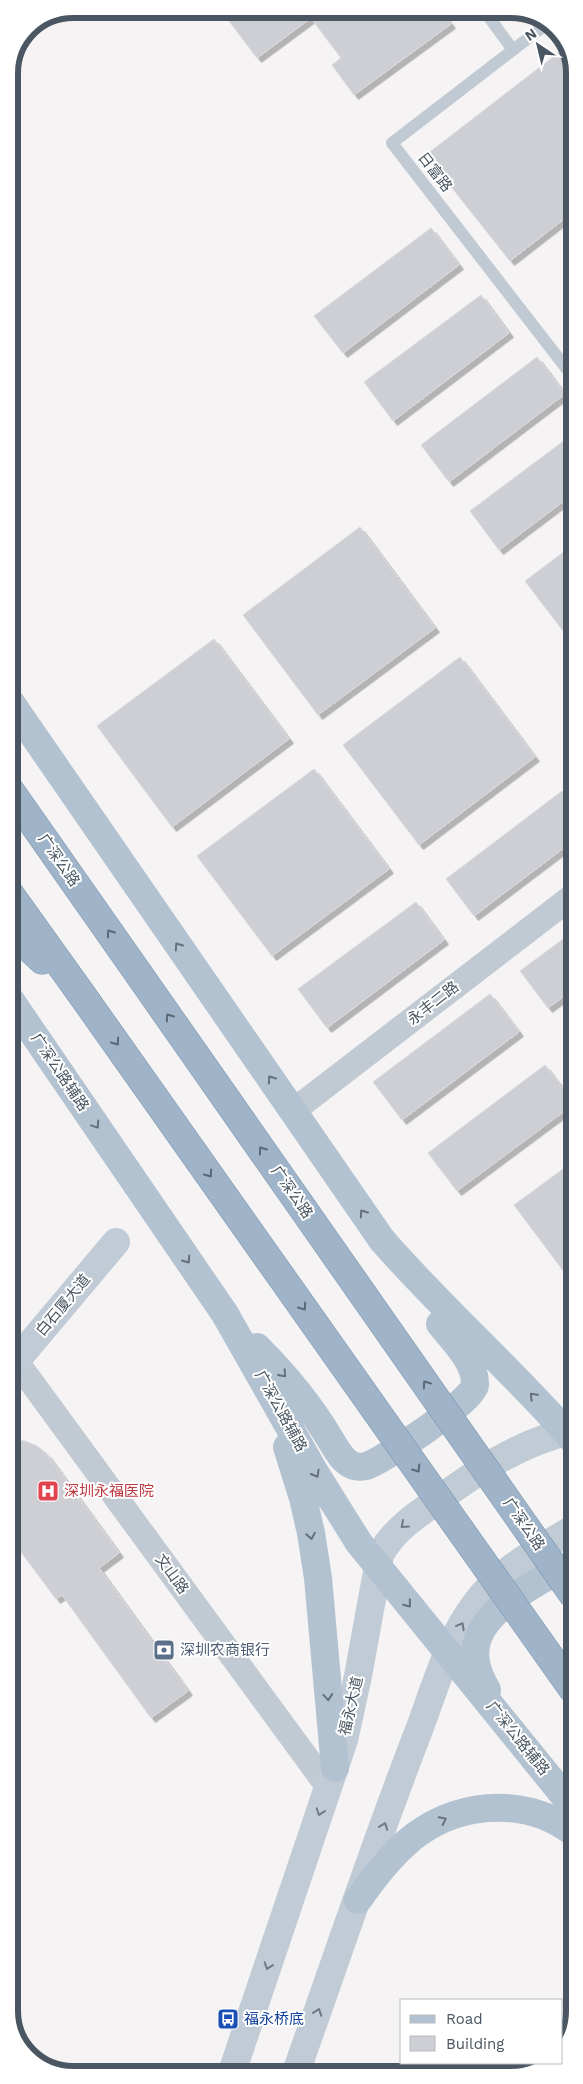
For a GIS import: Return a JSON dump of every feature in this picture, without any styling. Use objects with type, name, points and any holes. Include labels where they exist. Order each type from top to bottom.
[{"type":"highway","name":"广深公路","points":[[18,802],[565,1583]]},
{"type":"highway","points":[[18,906],[88,1002],[565,1678]]},
{"type":"highway","points":[[18,937],[88,1002]]},
{"type":"main road","points":[[18,713],[382,1240],[415,1292],[464,1355],[474,1376],[475,1387],[470,1396],[460,1405],[377,1461],[365,1466],[354,1466],[341,1456],[320,1421],[293,1386],[224,1314]]},
{"type":"main road","name":"广深公路辅路","points":[[18,1011],[224,1314],[351,1532],[377,1567],[565,1797]]},
{"type":"main road","points":[[382,1240],[439,1304],[565,1428]]},
{"type":"main road","name":"白石厦大道","points":[[18,1358],[116,1242]]},
{"type":"main road","points":[[268,1388],[303,1498],[311,1533],[318,1578],[332,1777]]},
{"type":"main road","name":"福永大道","points":[[233,2066],[332,1777],[355,1694],[380,1555],[387,1542],[398,1531],[474,1474],[508,1454],[565,1436]]},
{"type":"main road","points":[[299,2066],[406,1762],[460,1625],[476,1602],[492,1584],[513,1566],[565,1534]]},
{"type":"main road","points":[[521,1741],[486,1690],[478,1673],[475,1657],[476,1644],[482,1629],[507,1603],[528,1588],[565,1569]]},
{"type":"main road","points":[[358,1900],[387,1861],[406,1842],[431,1825],[458,1812],[483,1807],[514,1808],[541,1814],[565,1828]]},
{"type":"street","name":"永丰二路","points":[[293,1111],[565,902]]},
{"type":"street","name":"文山路","points":[[18,1370],[332,1777]]},
{"type":"lane","points":[[490,18],[513,50]]},
{"type":"lane","name":"日富路","points":[[542,28],[392,142],[565,367]]},
{"type":"building","points":[[227,18],[311,18],[257,58]]},
{"type":"building","points":[[311,18],[447,18],[451,24],[354,95],[332,65],[341,58]]},
{"type":"building","points":[[561,51],[565,72],[565,218],[510,261],[426,155]]},
{"type":"building","points":[[431,228],[459,265],[343,353],[314,316]]},
{"type":"building","points":[[481,295],[509,333],[393,421],[364,382]]},
{"type":"building","points":[[537,357],[565,394],[449,482],[421,445]]},
{"type":"building","points":[[565,440],[565,500],[499,550],[470,511]]},
{"type":"building","points":[[360,527],[435,628],[318,715],[243,615]]},
{"type":"building","points":[[565,551],[565,634],[525,581]]},
{"type":"building","points":[[214,639],[289,739],[172,827],[97,726]]},
{"type":"building","points":[[460,657],[535,757],[419,845],[343,745]]},
{"type":"building","points":[[314,769],[389,869],[272,956],[197,856]]},
{"type":"building","points":[[562,791],[565,795],[565,847],[474,916],[446,879]]},
{"type":"building","points":[[416,902],[444,940],[327,1028],[298,989]]},
{"type":"building","points":[[565,938],[565,996],[548,1008],[520,971]]},
{"type":"building","points":[[490,994],[519,1032],[402,1120],[373,1082]]},
{"type":"building","points":[[545,1065],[565,1092],[565,1111],[457,1191],[428,1153]]},
{"type":"building","points":[[565,1168],[565,1273],[514,1205]]},
{"type":"building","points":[[18,1441],[37,1446],[47,1454],[119,1553],[99,1568],[188,1691],[151,1718],[62,1595],[56,1599],[18,1548]]},
{"type":"place","name":"深圳永福医院","points":[[48,1491]]},
{"type":"place","name":"深圳农商银行","points":[[164,1650]]},
{"type":"place","name":"福永桥底","points":[[228,2019]]}]
